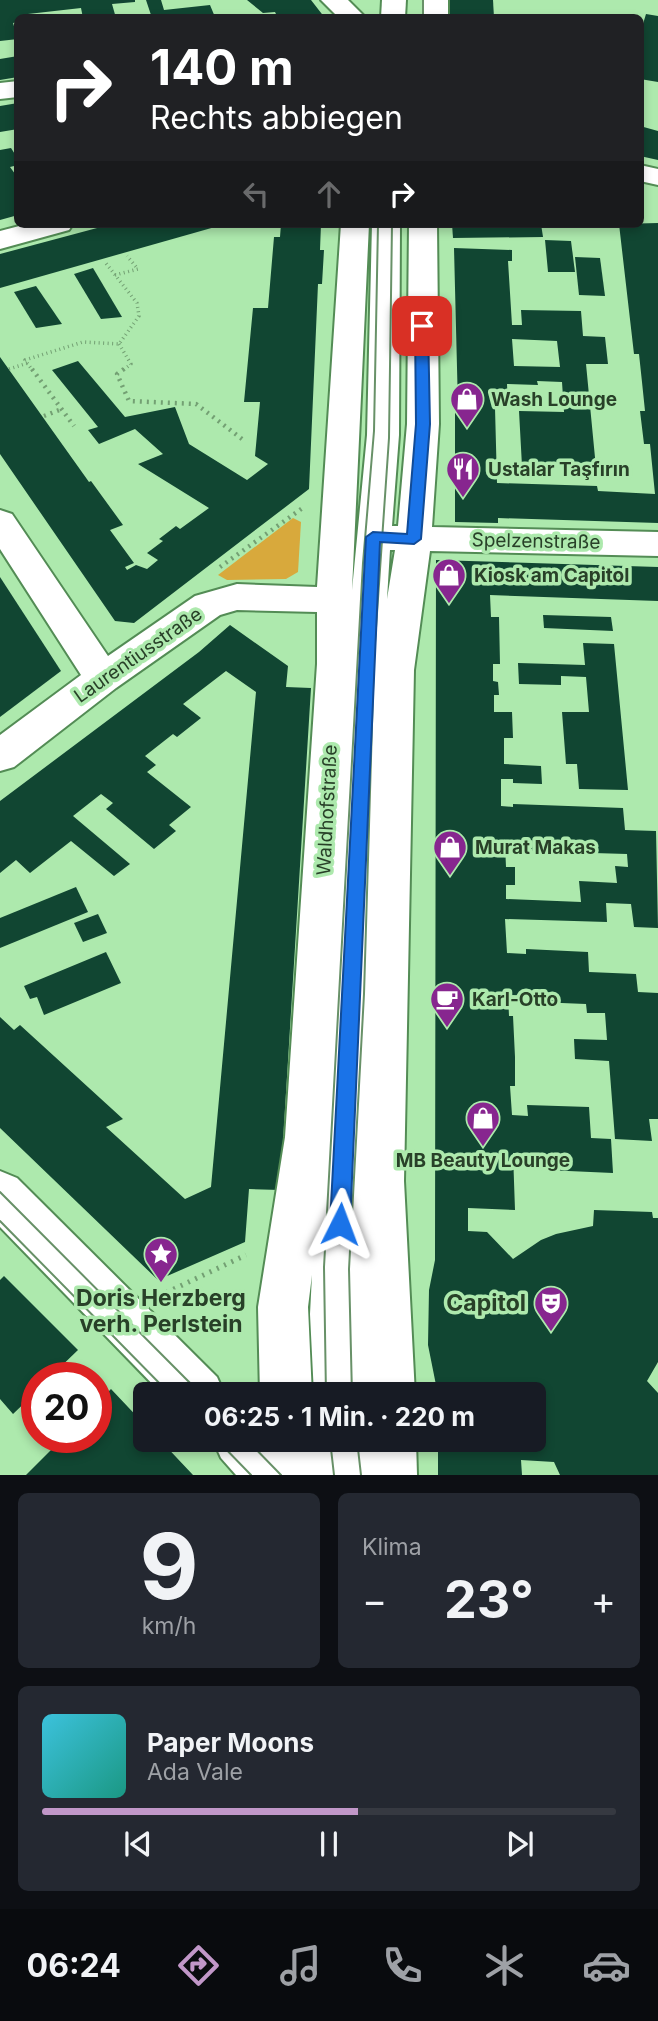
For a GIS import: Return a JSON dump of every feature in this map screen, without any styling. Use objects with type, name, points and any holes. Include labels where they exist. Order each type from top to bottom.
[{"type":"street","points":[[333,0],[349,14]]},
{"type":"street","points":[[0,240],[44,228]]},
{"type":"street","name":"Waldhofstraße","points":[[285,1382],[283,1318],[308,1137],[336,664],[326,506],[355,228]]},
{"type":"street","points":[[339,1382],[336,1280],[373,537],[383,435],[386,228]]},
{"type":"street","points":[[388,1382],[380,1167],[395,670],[414,539],[423,424],[423,228]]},
{"type":"street","points":[[326,506],[373,537]]},
{"type":"street","points":[[0,522],[103,678]]},
{"type":"street","name":"Spelzenstraße","points":[[373,537],[658,544]]},
{"type":"street","name":"Laurentiusstraße","points":[[0,756],[103,678],[208,605],[237,597],[333,600]]},
{"type":"street","points":[[0,1194],[186,1382]]},
{"type":"street","points":[[251,1452],[273,1475]]},
{"type":"street","points":[[297,1452],[302,1475]]},
{"type":"street","points":[[345,1452],[348,1475]]},
{"type":"street","points":[[390,1452],[391,1475]]},
{"type":"path","points":[[115,275],[138,269],[127,256]]},
{"type":"path","points":[[105,262],[137,303],[139,316],[119,344]]},
{"type":"path","points":[[74,426],[25,360],[83,342],[119,344]]},
{"type":"path","points":[[119,344],[131,364],[117,374],[129,401],[196,404],[246,442]]},
{"type":"path","points":[[9,369],[28,363]]},
{"type":"path","points":[[44,416],[62,409]]},
{"type":"path","points":[[208,605],[202,580],[326,506]]},
{"type":"path","points":[[121,1314],[257,1250]]},
{"type":"shaded area","points":[[293,518],[301,522],[298,572],[286,579],[227,580],[218,575]]},
{"type":"building","points":[[0,0],[135,0],[112,4],[115,14],[82,14],[81,8],[14,14],[14,39],[0,41]]},
{"type":"building","points":[[146,0],[161,0],[164,10],[210,5],[214,14],[151,14]]},
{"type":"building","points":[[247,0],[311,0],[322,14],[275,12],[263,13]]},
{"type":"building","points":[[447,0],[493,0],[494,14],[447,14]]},
{"type":"building","points":[[646,14],[658,16],[658,82],[644,80]]},
{"type":"building","points":[[14,57],[14,78],[0,80],[0,59]]},
{"type":"building","points":[[14,104],[14,130],[0,132],[0,106]]},
{"type":"building","points":[[644,127],[658,131],[658,160],[644,157]]},
{"type":"building","points":[[11,148],[14,153],[14,166],[10,167],[14,172],[14,216],[0,220],[0,150]]},
{"type":"building","points":[[644,223],[658,223],[658,523],[498,518],[498,523],[455,522],[455,407],[458,407],[454,248],[512,250],[512,261],[508,261],[512,325],[522,325],[521,310],[581,311],[583,336],[605,337],[608,364],[586,364],[596,468],[522,466],[519,411],[564,412],[562,382],[537,381],[538,385],[507,384],[508,408],[495,408],[497,483],[597,486],[598,491],[655,494],[650,444],[644,444],[640,411],[645,411],[639,354],[634,354],[619,228],[644,228]],"holes":[[[512,339],[557,341],[560,367],[514,366]]]},
{"type":"building","points":[[97,228],[211,228],[0,288],[0,254]]},
{"type":"building","points":[[281,228],[321,228],[320,250],[324,250],[322,284],[318,284],[309,489],[134,623],[115,621],[0,454],[0,357],[123,525],[110,530],[134,563],[125,567],[127,570],[136,565],[147,569],[158,560],[147,553],[163,541],[159,539],[176,526],[180,529],[209,508],[138,464],[163,454],[135,429],[99,444],[88,430],[98,427],[52,370],[78,361],[125,417],[175,407],[189,444],[247,480],[268,464],[255,456],[260,402],[244,402],[253,308],[268,308],[274,237],[280,237]]},
{"type":"building","points":[[452,228],[542,228],[543,237],[453,238]]},
{"type":"building","points":[[545,240],[571,241],[575,272],[548,272]]},
{"type":"building","points":[[575,257],[600,258],[605,296],[579,295]]},
{"type":"building","points":[[93,268],[122,317],[101,319],[74,274]]},
{"type":"building","points":[[36,286],[62,324],[36,328],[14,292]]},
{"type":"building","points":[[436,560],[658,567],[658,601],[490,595],[491,617],[499,617],[500,664],[493,664],[493,681],[498,682],[499,695],[494,695],[494,712],[512,712],[513,738],[504,738],[504,764],[541,766],[542,784],[513,783],[513,779],[501,779],[501,806],[513,807],[513,804],[623,808],[625,830],[656,831],[658,928],[634,927],[631,904],[606,903],[607,922],[505,919],[507,953],[526,954],[526,949],[588,952],[589,972],[636,974],[638,992],[658,993],[658,1119],[649,1119],[652,1141],[615,1139],[609,1061],[575,1059],[574,1039],[607,1040],[605,1013],[587,1013],[586,1004],[537,1002],[537,996],[508,995],[509,1016],[513,1016],[515,1057],[515,1086],[510,1086],[512,1115],[528,1116],[527,1105],[589,1107],[591,1138],[611,1139],[613,1173],[546,1170],[546,1155],[513,1153],[515,1210],[468,1208],[468,1231],[487,1232],[513,1259],[541,1240],[593,1226],[594,1210],[652,1212],[653,1218],[658,1218],[658,1362],[647,1381],[658,1393],[658,1475],[560,1475],[554,1462],[521,1460],[522,1475],[438,1475],[438,1452],[546,1452],[546,1382],[435,1382],[428,1345],[429,1290],[435,1260]],"holes":[[[505,845],[526,846],[526,851],[627,854],[628,867],[615,866],[617,883],[579,881],[581,902],[506,899],[506,885],[515,885],[515,867],[506,867]]]},
{"type":"building","points":[[0,577],[61,671],[0,717]]},
{"type":"building","points":[[543,615],[611,617],[613,631],[544,628]]},
{"type":"building","points":[[230,625],[288,666],[286,687],[311,688],[280,1190],[249,1189],[245,1242],[158,1280],[0,1128],[0,1017],[14,1030],[20,1025],[123,1119],[106,1127],[185,1199],[211,1187],[256,692],[226,671],[183,704],[201,718],[177,737],[173,734],[145,756],[156,765],[147,772],[191,807],[169,825],[176,831],[154,849],[106,809],[113,803],[101,794],[73,816],[130,864],[114,876],[71,841],[30,873],[16,860],[0,873],[0,801],[199,652]]},
{"type":"building","points":[[583,643],[614,644],[628,790],[579,789],[577,764],[566,764],[562,712],[589,712],[586,677],[561,676],[561,685],[519,684],[518,663],[585,665]]},
{"type":"building","points":[[76,887],[88,912],[0,948],[0,918]]},
{"type":"building","points":[[98,914],[107,933],[83,942],[74,923]]},
{"type":"building","points":[[106,952],[121,983],[44,1015],[37,997],[30,999],[24,986]]},
{"type":"building","points":[[4,1276],[78,1350],[66,1362],[21,1362],[21,1406],[13,1414],[0,1399],[0,1280]]},
{"type":"building","points":[[112,1390],[133,1412],[133,1452],[171,1452],[193,1475],[26,1475],[48,1453],[112,1453]]},
{"type":"tram line","points":[[423,0],[423,14]]},
{"type":"tram line","points":[[326,1382],[324,1267],[363,563],[374,431],[378,228]]},
{"type":"tram line","points":[[352,1382],[349,1269],[364,994],[374,657],[389,438],[392,228]]},
{"type":"tram line","points":[[0,1192],[189,1382]]},
{"type":"tram line","points":[[0,1221],[158,1382]]},
{"type":"tram line","points":[[229,1452],[251,1475]]},
{"type":"tram line","points":[[259,1452],[281,1475]]},
{"type":"tram line","points":[[331,1452],[334,1475]]},
{"type":"tram line","points":[[358,1452],[361,1475]]},
{"type":"place","name":"Wash Lounge","points":[[467,429]]},
{"type":"place","name":"Ustalar Taşfırın","points":[[463,499]]},
{"type":"place","name":"Kiosk am Capitol","points":[[449,605]]},
{"type":"place","name":"Murat Makas","points":[[450,877]]},
{"type":"place","name":"Karl-Otto","points":[[447,1029]]},
{"type":"place","name":"MB Beauty Lounge","points":[[483,1148]]},
{"type":"place","name":"Doris Herzberg verh. Perlstein","points":[[161,1284]]},
{"type":"place","name":"Capitol","points":[[551,1333]]},
{"type":"route","points":[[340,1224],[373,537],[414,539],[423,424],[422,326]]}]
